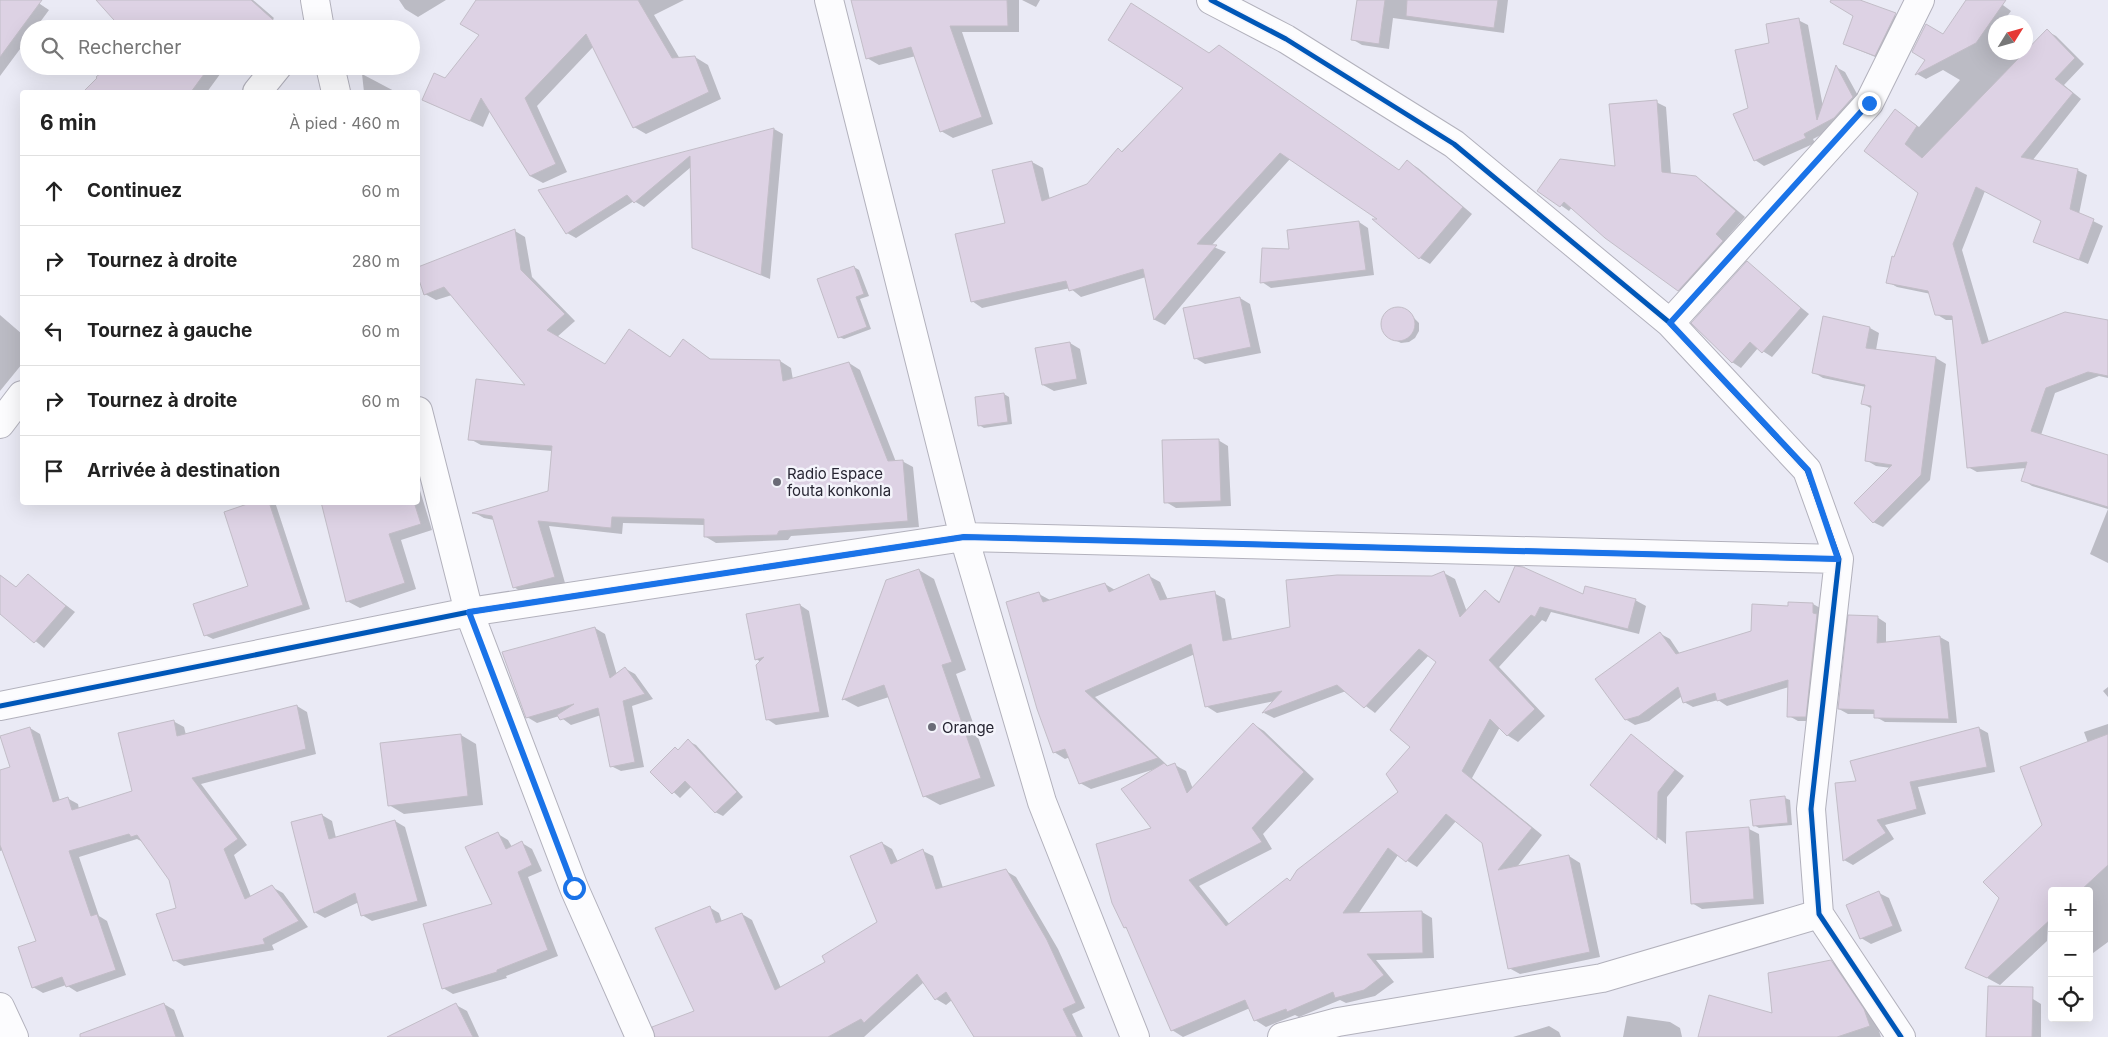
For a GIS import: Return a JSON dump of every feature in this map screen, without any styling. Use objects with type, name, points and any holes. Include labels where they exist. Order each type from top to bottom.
[{"type":"street","points":[[829,0],[964,537],[1042,802],[1135,1037]]},
{"type":"street","points":[[1211,0],[1286,39],[1454,144],[1670,323],[1808,470],[1838,559],[1811,809],[1819,914],[1901,1037]]},
{"type":"street","points":[[1670,323],[1869,103],[1920,0]]},
{"type":"street","points":[[260,90],[271,75]]},
{"type":"street","points":[[332,75],[336,90]]},
{"type":"street","points":[[0,424],[20,398]]},
{"type":"street","points":[[420,419],[469,612],[574,888],[640,1037]]},
{"type":"street","points":[[0,706],[469,612],[964,537],[1838,559]]},
{"type":"street","points":[[1282,1037],[1338,1022],[1602,978],[1819,914]]},
{"type":"street","points":[[0,1007],[14,1037]]},
{"type":"building","points":[[0,0],[42,0],[27,20],[20,20],[20,30],[0,57]]},
{"type":"building","points":[[96,0],[251,0],[273,20],[114,20]]},
{"type":"building","points":[[476,0],[638,0],[672,58],[695,56],[709,92],[633,128],[586,34],[525,98],[556,164],[530,176],[481,98],[470,121],[422,100],[434,73],[445,78],[479,35],[460,24]]},
{"type":"building","points":[[851,0],[1007,0],[1008,26],[950,26],[982,117],[940,132],[911,47],[866,59]]},
{"type":"building","points":[[1357,0],[1385,0],[1379,44],[1351,40]]},
{"type":"building","points":[[1407,0],[1498,0],[1494,28],[1406,16]]},
{"type":"building","points":[[1831,0],[1860,0],[1896,13],[1875,56],[1843,44],[1853,16],[1830,2]]},
{"type":"building","points":[[1966,0],[2006,0],[1996,15],[1988,15],[1988,26],[1976,43],[1915,75],[1925,60],[1912,52],[1926,24],[1943,34]]},
{"type":"building","points":[[1131,3],[1209,53],[1219,45],[1399,170],[1407,160],[1463,207],[1419,259],[1372,219],[1377,219],[1280,153],[1197,244],[1217,245],[1154,320],[1143,269],[1069,291],[1066,281],[971,302],[955,234],[1005,223],[992,170],[1032,161],[1042,201],[1087,184],[1118,148],[1122,152],[1183,88],[1108,40]]},
{"type":"building","points":[[1799,18],[1817,120],[1836,65],[1853,97],[1834,118],[1804,134],[1806,138],[1754,161],[1733,114],[1748,108],[1735,50],[1769,43],[1766,24]]},
{"type":"building","points":[[2047,29],[2075,58],[2055,79],[2073,93],[2021,157],[2078,169],[2070,209],[2094,219],[2079,260],[2033,242],[2041,221],[1976,187],[1953,244],[1982,344],[2065,312],[2108,320],[2108,376],[2088,372],[2046,388],[2031,431],[2108,455],[2108,507],[2021,481],[2027,462],[1967,468],[1952,316],[1935,315],[1928,291],[1886,283],[1892,256],[1894,257],[1918,193],[1864,151],[1895,109],[1917,126],[1905,144],[1922,158],[2017,60],[2033,60],[2033,43]]},
{"type":"building","points":[[98,75],[203,75],[192,90],[85,90]]},
{"type":"building","points":[[1657,100],[1662,172],[1696,176],[1736,211],[1716,234],[1723,241],[1678,291],[1605,238],[1564,202],[1560,207],[1537,191],[1560,159],[1615,166],[1609,104]]},
{"type":"building","points":[[774,128],[761,275],[692,248],[690,156],[634,203],[627,195],[566,234],[538,190]]},
{"type":"building","points":[[1359,221],[1366,270],[1260,283],[1262,248],[1289,249],[1287,230]]},
{"type":"building","points":[[515,229],[521,270],[565,314],[547,330],[605,364],[629,329],[670,357],[683,339],[710,359],[780,360],[783,381],[849,362],[888,461],[903,460],[908,521],[779,531],[777,535],[704,537],[704,519],[612,517],[611,528],[538,521],[555,577],[513,588],[492,516],[472,513],[548,491],[552,446],[468,440],[476,379],[525,385],[444,287],[424,295],[420,283],[420,266]]},
{"type":"building","points":[[1747,261],[1801,308],[1762,353],[1750,342],[1732,363],[1691,323]]},
{"type":"building","points":[[854,266],[864,294],[856,297],[867,327],[838,338],[817,279]]},
{"type":"building","points":[[1240,297],[1251,347],[1194,359],[1183,308]]},
{"type":"building","points":[[1398,307],[1410,312],[1415,324],[1410,336],[1398,341],[1386,336],[1381,324],[1386,312]]},
{"type":"building","points":[[1823,316],[1870,327],[1866,348],[1936,357],[1921,475],[1873,523],[1854,503],[1892,465],[1865,461],[1871,406],[1861,404],[1865,385],[1812,373]]},
{"type":"building","points":[[1070,342],[1077,379],[1042,385],[1035,348]]},
{"type":"building","points":[[1004,393],[1008,422],[978,426],[975,397]]},
{"type":"building","points":[[1219,439],[1221,501],[1164,503],[1162,440]]},
{"type":"building","points":[[244,505],[270,505],[303,605],[204,636],[193,604],[248,586],[224,512]]},
{"type":"building","points":[[322,505],[415,505],[421,524],[389,534],[405,583],[346,602]]},
{"type":"building","points":[[1515,566],[1523,567],[1583,594],[1585,586],[1636,599],[1628,629],[1540,607],[1535,617],[1531,615],[1489,660],[1535,709],[1507,736],[1490,719],[1462,771],[1532,828],[1498,870],[1569,855],[1590,952],[1508,969],[1482,843],[1446,814],[1406,862],[1388,848],[1343,913],[1422,911],[1423,953],[1367,954],[1384,975],[1364,990],[1335,998],[1333,992],[1287,1012],[1286,1009],[1254,1021],[1245,1000],[1171,1031],[1126,927],[1124,928],[1112,903],[1096,844],[1151,828],[1121,789],[1164,763],[1167,766],[1175,763],[1187,793],[1253,723],[1304,772],[1252,828],[1262,842],[1189,880],[1226,926],[1287,878],[1290,881],[1297,870],[1398,792],[1386,774],[1410,747],[1390,730],[1436,662],[1419,649],[1364,708],[1337,685],[1262,713],[1282,691],[1205,707],[1191,644],[1085,691],[1158,758],[1079,784],[1065,749],[1053,753],[1037,709],[1006,602],[1039,592],[1043,602],[1105,583],[1109,592],[1149,574],[1160,600],[1215,591],[1223,641],[1290,627],[1286,580],[1337,575],[1432,576],[1444,571],[1460,617],[1485,590],[1499,603]]},
{"type":"building","points":[[919,569],[952,662],[942,665],[981,778],[923,797],[884,685],[842,700],[886,580]]},
{"type":"building","points":[[28,574],[66,606],[34,643],[0,614],[0,575],[16,587]]},
{"type":"building","points":[[1788,602],[1813,603],[1813,613],[1817,614],[1806,717],[1787,717],[1788,680],[1717,701],[1715,693],[1683,703],[1678,687],[1639,716],[1625,720],[1595,679],[1660,632],[1676,654],[1751,631],[1752,604],[1788,606]]},
{"type":"building","points":[[800,604],[820,712],[766,720],[756,665],[764,657],[755,660],[746,614]]},
{"type":"building","points":[[1848,615],[1878,616],[1877,643],[1940,636],[1949,719],[1874,718],[1874,710],[1838,709]]},
{"type":"building","points":[[595,627],[610,678],[625,667],[645,694],[623,701],[635,762],[610,767],[598,708],[560,720],[557,715],[574,704],[526,718],[502,652]]},
{"type":"building","points":[[297,705],[306,749],[192,778],[238,839],[224,849],[245,899],[272,885],[299,921],[263,939],[265,944],[173,961],[156,914],[176,908],[169,880],[137,835],[131,837],[129,834],[69,851],[91,916],[97,914],[116,970],[66,987],[62,977],[32,988],[18,947],[36,941],[0,845],[0,770],[10,767],[0,736],[30,727],[53,802],[68,797],[72,810],[132,791],[118,733],[174,720],[177,736]]},
{"type":"building","points":[[1979,727],[1987,767],[1910,782],[1917,809],[1877,820],[1886,833],[1843,861],[1835,783],[1856,781],[1850,761]]},
{"type":"building","points":[[461,734],[468,796],[388,806],[380,743]]},
{"type":"building","points":[[1631,734],[1675,770],[1658,792],[1657,840],[1590,785]]},
{"type":"building","points":[[2108,734],[2108,865],[2084,887],[2048,887],[2048,922],[1987,978],[1965,968],[1999,898],[1983,882],[2042,825],[2020,767]]},
{"type":"building","points":[[688,739],[737,792],[715,813],[685,781],[672,794],[650,772],[675,747],[678,750]]},
{"type":"building","points":[[1785,796],[1788,823],[1753,826],[1750,800]]},
{"type":"building","points":[[322,814],[329,839],[395,820],[418,901],[361,916],[355,893],[314,913],[291,822]]},
{"type":"building","points":[[1749,827],[1754,899],[1691,904],[1686,832]]},
{"type":"building","points":[[498,832],[506,849],[522,841],[532,865],[518,872],[548,950],[497,970],[497,972],[442,989],[423,924],[492,904],[465,847]]},
{"type":"building","points":[[882,842],[891,864],[923,849],[936,889],[1006,869],[1047,940],[1076,1003],[1063,1009],[1077,1037],[974,1037],[946,992],[935,1000],[917,974],[864,1023],[861,1019],[828,1037],[655,1037],[652,1027],[694,1011],[655,928],[710,906],[716,923],[742,913],[775,990],[825,962],[822,956],[877,922],[850,856]]},
{"type":"building","points":[[1879,891],[1893,926],[1860,939],[1846,905]]},
{"type":"building","points":[[1831,960],[1864,1009],[1870,1026],[1837,1037],[1698,1037],[1709,995],[1772,1013],[1768,973]]},
{"type":"building","points":[[1988,986],[2033,987],[2032,1037],[1986,1037]]},
{"type":"building","points":[[164,1003],[176,1037],[80,1037],[80,1034]]},
{"type":"building","points":[[456,1003],[473,1037],[387,1037]]},
{"type":"cycle path","points":[[1211,0],[1286,39],[1454,144],[1670,323],[1807,470],[1839,559],[1811,809],[1819,914],[1901,1037]]},
{"type":"cycle path","points":[[0,706],[469,612],[964,537],[1839,559]]},
{"type":"place","name":"Radio Espace fouta konkonla","points":[[777,482]]},
{"type":"place","name":"Orange","points":[[932,727]]},
{"type":"route","points":[[574,888],[469,612],[964,537],[1838,559],[1808,470],[1670,323],[1869,103]]}]
